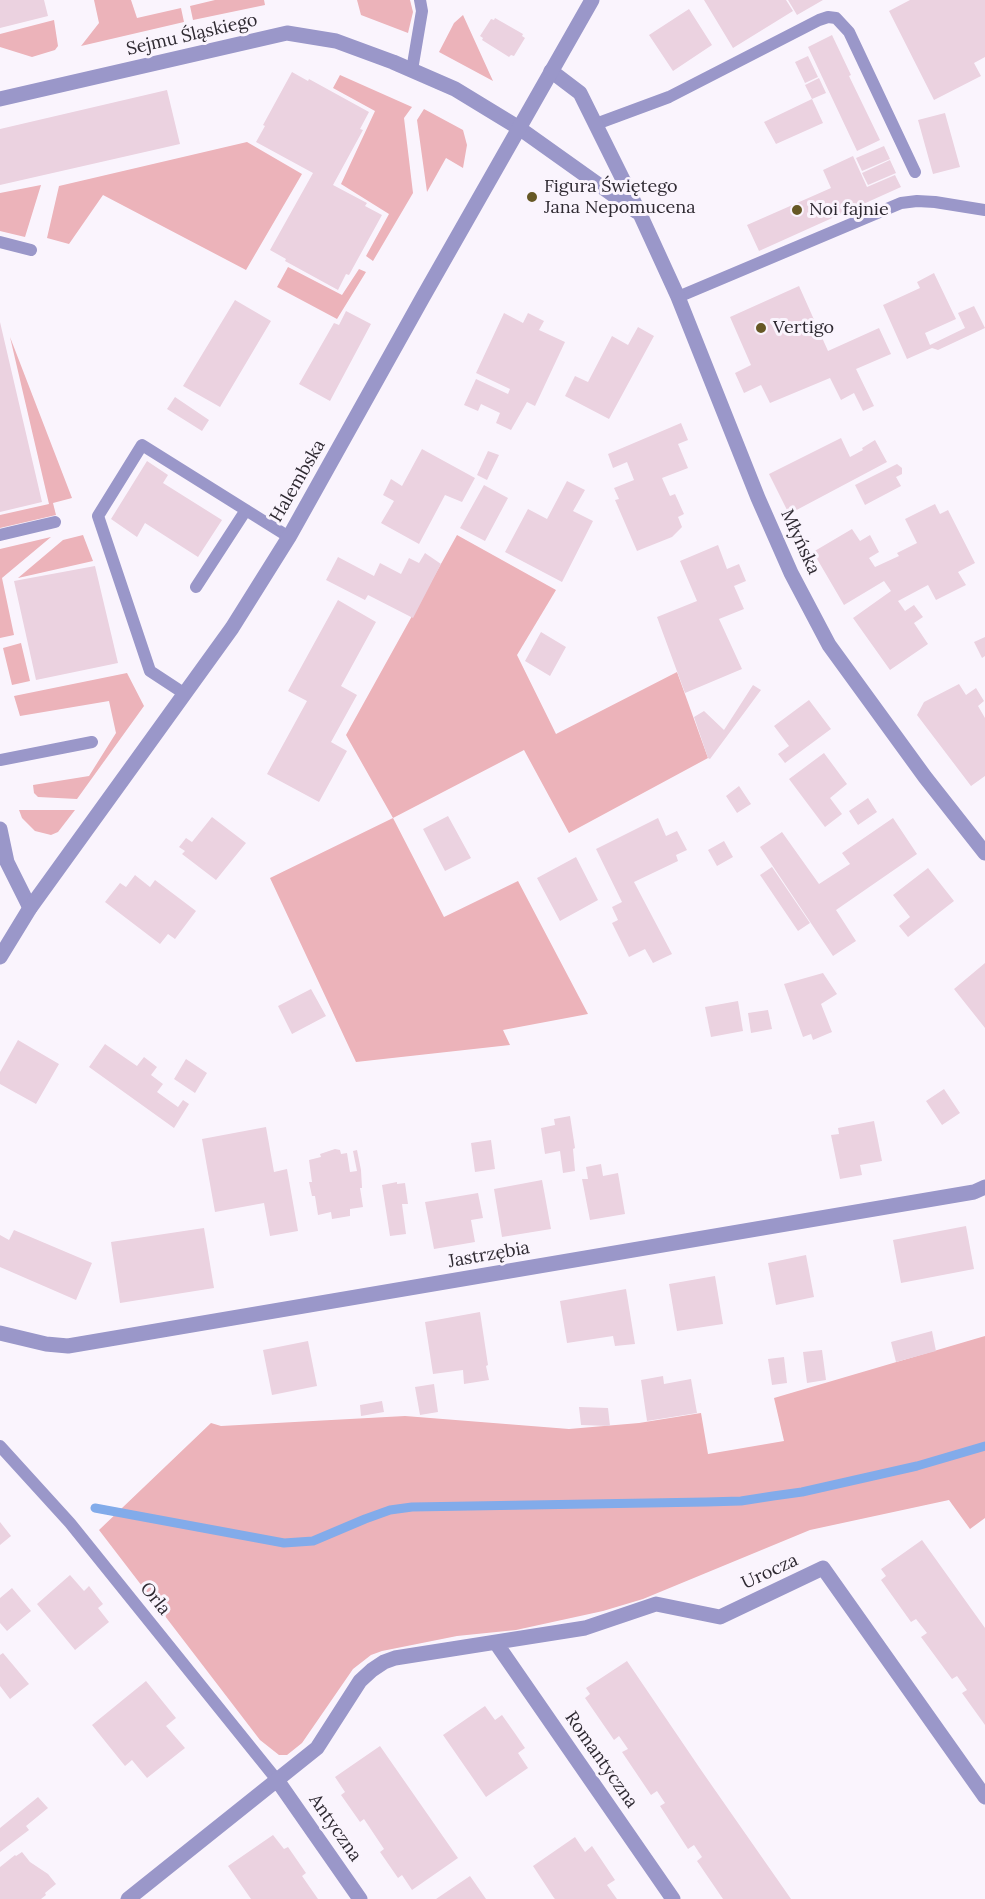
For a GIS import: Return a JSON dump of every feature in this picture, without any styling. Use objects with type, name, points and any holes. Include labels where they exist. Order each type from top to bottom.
[{"type":"street","name":"Halembska","points":[[0,957],[30,908],[232,628],[289,537],[592,0]]},
{"type":"street","name":"Sejmu Śląskiego","points":[[0,99],[287,33],[336,42],[411,70],[455,89],[519,128]]},
{"type":"street","name":"Młyńska","points":[[551,71],[580,93],[640,214],[678,297],[758,498],[791,573],[829,645],[912,760],[985,853]]},
{"type":"street","name":"Młyńska","points":[[519,128],[640,214]]},
{"type":"street","points":[[0,829],[8,862],[30,908]]},
{"type":"street","name":"Jastrzębia","points":[[0,1332],[46,1344],[68,1346],[974,1192],[985,1187]]},
{"type":"street","name":"Urocza","points":[[496,1643],[585,1628],[656,1604],[720,1617],[823,1568],[985,1797]]},
{"type":"street","points":[[128,1899],[317,1748],[360,1681],[372,1670],[395,1658],[496,1643]]},
{"type":"street","name":"Romantyczna","points":[[496,1643],[673,1899]]},
{"type":"street","name":"Antyczna","points":[[277,1780],[360,1899]]},
{"type":"lane","points":[[411,70],[422,10],[420,0]]},
{"type":"lane","points":[[596,124],[669,97],[819,20],[828,17],[836,18],[849,32],[915,172]]},
{"type":"lane","points":[[678,297],[901,203],[935,202],[985,210]]},
{"type":"lane","points":[[0,242],[31,250]]},
{"type":"lane","points":[[185,694],[150,671],[98,516],[142,445],[289,537]]},
{"type":"lane","points":[[196,587],[246,510]]},
{"type":"lane","points":[[0,535],[55,522]]},
{"type":"lane","points":[[0,760],[92,742]]},
{"type":"lane","name":"Orla","points":[[0,1446],[70,1523],[277,1780]]},
{"type":"shaded area","points":[[94,0],[131,0],[137,18],[181,8],[184,22],[81,46],[99,23]]},
{"type":"shaded area","points":[[215,0],[264,0],[265,5],[193,20],[190,6]]},
{"type":"shaded area","points":[[357,0],[410,0],[413,12],[408,33],[361,15]]},
{"type":"shaded area","points":[[463,15],[493,81],[439,52],[454,23]]},
{"type":"shaded area","points":[[54,20],[58,46],[55,50],[32,57],[0,47],[0,34]]},
{"type":"shaded area","points":[[340,75],[412,107],[404,118],[413,193],[373,261],[366,256],[389,214],[341,184],[375,111],[333,88]]},
{"type":"shaded area","points":[[424,109],[463,130],[467,145],[463,168],[446,158],[427,192],[417,120]]},
{"type":"shaded area","points":[[247,142],[302,174],[246,270],[103,195],[69,244],[47,238],[59,186]]},
{"type":"shaded area","points":[[41,185],[25,237],[0,231],[0,193]]},
{"type":"shaded area","points":[[288,267],[342,295],[359,269],[366,272],[337,319],[277,287]]},
{"type":"shaded area","points":[[10,337],[72,498],[53,503],[56,515],[0,528],[0,515],[49,504]]},
{"type":"shaded area","points":[[83,535],[93,561],[18,578],[63,540]]},
{"type":"shaded area","points":[[457,535],[556,590],[517,655],[556,734],[677,672],[708,758],[569,833],[524,750],[393,818],[346,735]]},
{"type":"shaded area","points":[[51,537],[2,578],[14,635],[0,638],[0,549]]},
{"type":"shaded area","points":[[21,643],[30,681],[12,685],[3,648]]},
{"type":"shaded area","points":[[127,673],[144,706],[77,799],[38,797],[34,793],[33,785],[89,776],[116,733],[109,701],[20,716],[14,696]]},
{"type":"shaded area","points":[[19,810],[75,810],[58,832],[51,835],[35,831],[22,818]]},
{"type":"shaded area","points":[[393,818],[444,917],[518,881],[588,1014],[503,1030],[510,1045],[356,1062],[270,878]]},
{"type":"shaded area","points":[[985,1336],[985,1518],[970,1529],[949,1500],[810,1530],[643,1599],[603,1611],[516,1630],[457,1636],[382,1651],[371,1655],[353,1669],[302,1743],[287,1755],[279,1755],[260,1740],[99,1530],[211,1423],[221,1426],[405,1416],[569,1429],[639,1423],[701,1413],[708,1454],[784,1441],[774,1398]]},
{"type":"building","points":[[0,0],[44,0],[48,16],[0,28]]},
{"type":"building","points":[[704,0],[786,0],[793,11],[733,48]]},
{"type":"building","points":[[788,0],[823,0],[797,15]]},
{"type":"building","points":[[910,0],[985,0],[985,57],[974,63],[981,76],[934,100],[889,11]]},
{"type":"building","points":[[689,9],[712,45],[673,71],[649,35]]},
{"type":"building","points":[[495,18],[523,34],[525,38],[514,56],[509,57],[482,40],[480,36],[491,19]]},
{"type":"building","points":[[832,35],[880,140],[857,151],[808,47]]},
{"type":"building","points":[[808,56],[818,77],[805,83],[795,62]]},
{"type":"building","points":[[292,72],[369,112],[360,129],[363,130],[333,185],[367,203],[365,206],[382,215],[349,275],[346,274],[338,290],[285,261],[286,259],[270,250],[313,173],[256,142]]},
{"type":"building","points":[[819,78],[826,93],[812,99],[805,85]]},
{"type":"building","points":[[167,90],[180,144],[0,185],[0,129]]},
{"type":"building","points":[[812,99],[823,123],[776,144],[764,122]]},
{"type":"building","points":[[945,113],[960,167],[933,174],[918,120]]},
{"type":"building","points":[[884,146],[890,159],[862,171],[856,158]]},
{"type":"building","points":[[853,156],[867,187],[895,175],[901,187],[759,251],[747,225],[831,188],[823,170]]},
{"type":"building","points":[[890,160],[896,173],[868,185],[862,173]]},
{"type":"building","points":[[934,273],[956,319],[925,333],[930,345],[965,328],[958,313],[974,306],[985,328],[938,350],[932,348],[907,359],[883,305],[920,288],[917,282]]},
{"type":"building","points":[[799,286],[828,351],[879,328],[891,354],[856,369],[874,406],[863,411],[854,393],[841,400],[830,378],[770,403],[761,385],[744,393],[735,373],[751,365],[730,317]]},
{"type":"building","points":[[235,300],[271,321],[220,407],[183,386]]},
{"type":"building","points":[[346,311],[371,324],[330,401],[299,384],[334,323],[339,325]]},
{"type":"building","points":[[504,313],[523,323],[528,313],[544,321],[539,330],[565,342],[535,406],[527,402],[511,430],[496,423],[500,413],[481,404],[478,411],[464,405],[476,379],[508,394],[510,389],[476,373]]},
{"type":"building","points":[[0,322],[42,502],[0,512]]},
{"type":"building","points":[[638,327],[654,336],[609,419],[565,396],[575,376],[588,382],[612,336],[628,345]]},
{"type":"building","points":[[175,397],[209,420],[202,431],[167,409]]},
{"type":"building","points":[[681,423],[688,440],[678,444],[688,468],[662,478],[670,496],[675,494],[684,514],[678,517],[682,527],[672,537],[637,551],[615,500],[619,499],[614,488],[634,480],[627,462],[613,468],[608,454]]},
{"type":"building","points":[[841,438],[850,457],[875,440],[887,462],[789,514],[769,474]]},
{"type":"building","points":[[422,449],[475,478],[462,502],[445,495],[419,544],[381,523],[394,501],[383,495],[391,479],[402,486]]},
{"type":"building","points":[[488,451],[499,455],[487,480],[477,475]]},
{"type":"building","points":[[147,461],[168,475],[163,483],[222,520],[198,557],[145,523],[137,537],[111,519]]},
{"type":"building","points":[[897,464],[902,468],[902,474],[896,477],[901,486],[865,505],[855,485]]},
{"type":"building","points":[[567,481],[585,490],[573,511],[593,521],[562,582],[505,552],[528,509],[547,519]]},
{"type":"building","points":[[484,485],[508,498],[485,541],[460,528]]},
{"type":"building","points":[[935,504],[940,514],[948,510],[975,563],[958,572],[966,585],[936,600],[928,585],[898,601],[905,611],[914,605],[923,617],[914,623],[928,644],[890,670],[853,618],[891,591],[884,581],[844,605],[813,552],[852,529],[860,541],[870,535],[879,552],[869,558],[875,567],[899,556],[897,553],[917,543],[905,519]]},
{"type":"building","points":[[718,545],[727,569],[739,564],[746,581],[734,586],[744,609],[719,619],[742,669],[685,693],[657,617],[697,601],[680,561]]},
{"type":"building","points":[[425,553],[441,564],[413,618],[368,595],[365,600],[326,580],[338,557],[374,576],[380,563],[401,574],[409,558],[419,563]]},
{"type":"building","points":[[95,566],[118,663],[36,680],[14,581]]},
{"type":"building","points":[[338,600],[376,622],[341,686],[357,695],[331,742],[347,751],[319,802],[267,774],[307,701],[288,691]]},
{"type":"building","points":[[541,632],[566,647],[550,676],[525,661]]},
{"type":"building","points":[[985,637],[985,656],[982,658],[974,642]]},
{"type":"building","points":[[959,684],[966,695],[976,688],[984,701],[978,706],[985,718],[985,776],[971,786],[917,715],[924,702]]},
{"type":"building","points":[[753,685],[761,690],[710,759],[708,758],[694,717],[704,711],[724,730]]},
{"type":"building","points":[[809,700],[831,729],[785,763],[778,754],[789,746],[774,726]]},
{"type":"building","points":[[824,753],[847,784],[830,798],[842,814],[825,827],[789,779]]},
{"type":"building","points":[[739,786],[751,804],[737,813],[726,796]]},
{"type":"building","points":[[868,798],[877,812],[858,825],[849,811]]},
{"type":"building","points":[[448,816],[471,858],[445,871],[423,829]]},
{"type":"building","points":[[212,817],[246,843],[216,880],[182,854],[185,851],[179,847],[186,838],[192,842]]},
{"type":"building","points":[[658,818],[666,836],[677,831],[687,850],[676,855],[678,861],[634,882],[672,954],[653,963],[645,949],[629,957],[612,923],[618,920],[612,907],[622,902],[596,849]]},
{"type":"building","points":[[893,818],[917,854],[836,910],[856,941],[833,956],[760,847],[782,832],[819,884],[850,864],[842,853]]},
{"type":"building","points":[[724,841],[733,857],[717,866],[708,850]]},
{"type":"building","points":[[576,857],[598,900],[560,921],[537,878]]},
{"type":"building","points":[[772,867],[810,923],[798,931],[760,875]]},
{"type":"building","points":[[928,868],[954,901],[908,937],[899,926],[910,917],[893,895]]},
{"type":"building","points":[[135,875],[150,887],[155,880],[196,911],[175,939],[168,934],[160,944],[105,902],[120,883],[126,887]]},
{"type":"building","points":[[985,963],[985,1028],[954,989]]},
{"type":"building","points":[[823,973],[837,994],[821,1004],[832,1032],[813,1040],[811,1034],[803,1037],[784,984]]},
{"type":"building","points":[[311,989],[326,1016],[292,1034],[278,1006]]},
{"type":"building","points":[[738,1001],[743,1031],[711,1037],[705,1007]]},
{"type":"building","points":[[768,1010],[772,1029],[751,1033],[748,1013]]},
{"type":"building","points":[[18,1040],[59,1064],[36,1104],[0,1084],[0,1072]]},
{"type":"building","points":[[105,1044],[137,1066],[144,1057],[157,1067],[151,1075],[163,1084],[157,1092],[178,1107],[183,1100],[189,1104],[174,1128],[89,1067]]},
{"type":"building","points":[[186,1059],[207,1073],[195,1093],[174,1079]]},
{"type":"building","points":[[944,1089],[960,1113],[942,1125],[926,1101]]},
{"type":"building","points":[[570,1116],[575,1148],[573,1149],[575,1171],[563,1173],[560,1151],[545,1154],[541,1128],[555,1125],[554,1119]]},
{"type":"building","points":[[874,1121],[882,1161],[860,1165],[862,1175],[840,1179],[831,1135],[839,1134],[838,1128]]},
{"type":"building","points":[[266,1127],[274,1172],[287,1169],[298,1231],[270,1236],[264,1203],[215,1212],[202,1139]]},
{"type":"building","points":[[491,1140],[495,1169],[475,1172],[471,1143]]},
{"type":"building","points":[[335,1149],[340,1150],[341,1154],[347,1153],[350,1172],[357,1171],[353,1151],[357,1150],[361,1170],[362,1188],[360,1188],[363,1207],[350,1209],[350,1216],[332,1219],[331,1212],[318,1215],[315,1196],[312,1196],[309,1182],[312,1182],[309,1160],[321,1157],[320,1154]]},
{"type":"building","points":[[601,1164],[603,1176],[618,1173],[625,1214],[590,1220],[582,1179],[588,1179],[586,1167]]},
{"type":"building","points":[[542,1180],[551,1229],[502,1237],[494,1189]]},
{"type":"building","points":[[397,1182],[397,1184],[405,1183],[408,1204],[402,1204],[406,1234],[390,1236],[382,1185]]},
{"type":"building","points":[[478,1193],[483,1218],[471,1220],[475,1242],[434,1249],[425,1202]]},
{"type":"building","points":[[966,1226],[974,1269],[901,1283],[893,1240]]},
{"type":"building","points":[[204,1228],[214,1288],[120,1303],[111,1242]]},
{"type":"building","points":[[14,1230],[92,1263],[76,1300],[0,1267],[0,1235],[9,1240]]},
{"type":"building","points":[[806,1255],[814,1297],[776,1305],[768,1263]]},
{"type":"building","points":[[715,1276],[723,1324],[677,1331],[669,1284]]},
{"type":"building","points":[[626,1289],[635,1344],[615,1346],[613,1336],[567,1343],[560,1301]]},
{"type":"building","points":[[480,1312],[489,1380],[464,1384],[463,1370],[433,1374],[425,1322]]},
{"type":"building","points":[[932,1331],[936,1351],[896,1362],[891,1342]]},
{"type":"building","points":[[308,1341],[317,1386],[272,1395],[263,1350]]},
{"type":"building","points":[[822,1350],[826,1380],[807,1383],[803,1352]]},
{"type":"building","points":[[784,1357],[787,1383],[772,1385],[768,1359]]},
{"type":"building","points":[[663,1376],[664,1384],[691,1379],[697,1413],[647,1421],[641,1380]]},
{"type":"building","points":[[434,1384],[438,1412],[420,1415],[415,1387]]},
{"type":"building","points":[[382,1401],[384,1412],[361,1416],[360,1405]]},
{"type":"building","points":[[579,1407],[608,1408],[610,1426],[581,1425]]},
{"type":"building","points":[[0,1522],[11,1536],[0,1545]]},
{"type":"building","points":[[922,1540],[985,1628],[985,1725],[962,1693],[967,1690],[957,1676],[952,1679],[921,1637],[927,1633],[916,1619],[911,1622],[881,1580],[886,1576],[881,1569]]},
{"type":"building","points":[[70,1575],[84,1591],[89,1586],[103,1604],[98,1608],[109,1622],[75,1650],[37,1604]]},
{"type":"building","points":[[12,1588],[31,1611],[7,1631],[0,1623],[0,1598]]},
{"type":"building","points":[[3,1653],[29,1684],[10,1699],[0,1686],[0,1655]]},
{"type":"building","points":[[627,1661],[791,1899],[723,1899],[697,1861],[702,1857],[694,1845],[688,1849],[660,1806],[665,1803],[657,1791],[651,1795],[622,1752],[628,1749],[619,1736],[614,1740],[585,1698],[590,1694],[586,1688]]},
{"type":"building","points":[[146,1681],[176,1718],[166,1726],[185,1748],[147,1778],[132,1760],[125,1766],[92,1725]]},
{"type":"building","points":[[485,1706],[495,1720],[502,1715],[514,1732],[525,1748],[518,1753],[528,1768],[486,1797],[443,1735]]},
{"type":"building","points":[[380,1746],[458,1858],[412,1890],[402,1875],[398,1878],[380,1852],[384,1849],[364,1819],[360,1822],[341,1795],[345,1792],[335,1777]]},
{"type":"building","points":[[38,1797],[48,1808],[26,1826],[29,1830],[0,1852],[0,1828]]},
{"type":"building","points":[[273,1835],[284,1849],[288,1847],[306,1873],[302,1876],[318,1899],[251,1899],[228,1866]]},
{"type":"building","points":[[575,1837],[585,1852],[592,1846],[615,1880],[607,1885],[617,1899],[554,1898],[533,1866]]},
{"type":"building","points":[[22,1852],[56,1884],[41,1899],[0,1899],[0,1867]]},
{"type":"building","points":[[470,1876],[486,1899],[436,1899]]},
{"type":"waterway","points":[[95,1508],[284,1543],[313,1541],[390,1510],[412,1507],[741,1501],[802,1492],[917,1466],[985,1446]]},
{"type":"place","name":"Figura Świętego Jana Nepomucena","points":[[532,197]]},
{"type":"place","name":"Noi fajnie","points":[[797,210]]},
{"type":"place","name":"Vertigo","points":[[761,328]]}]
